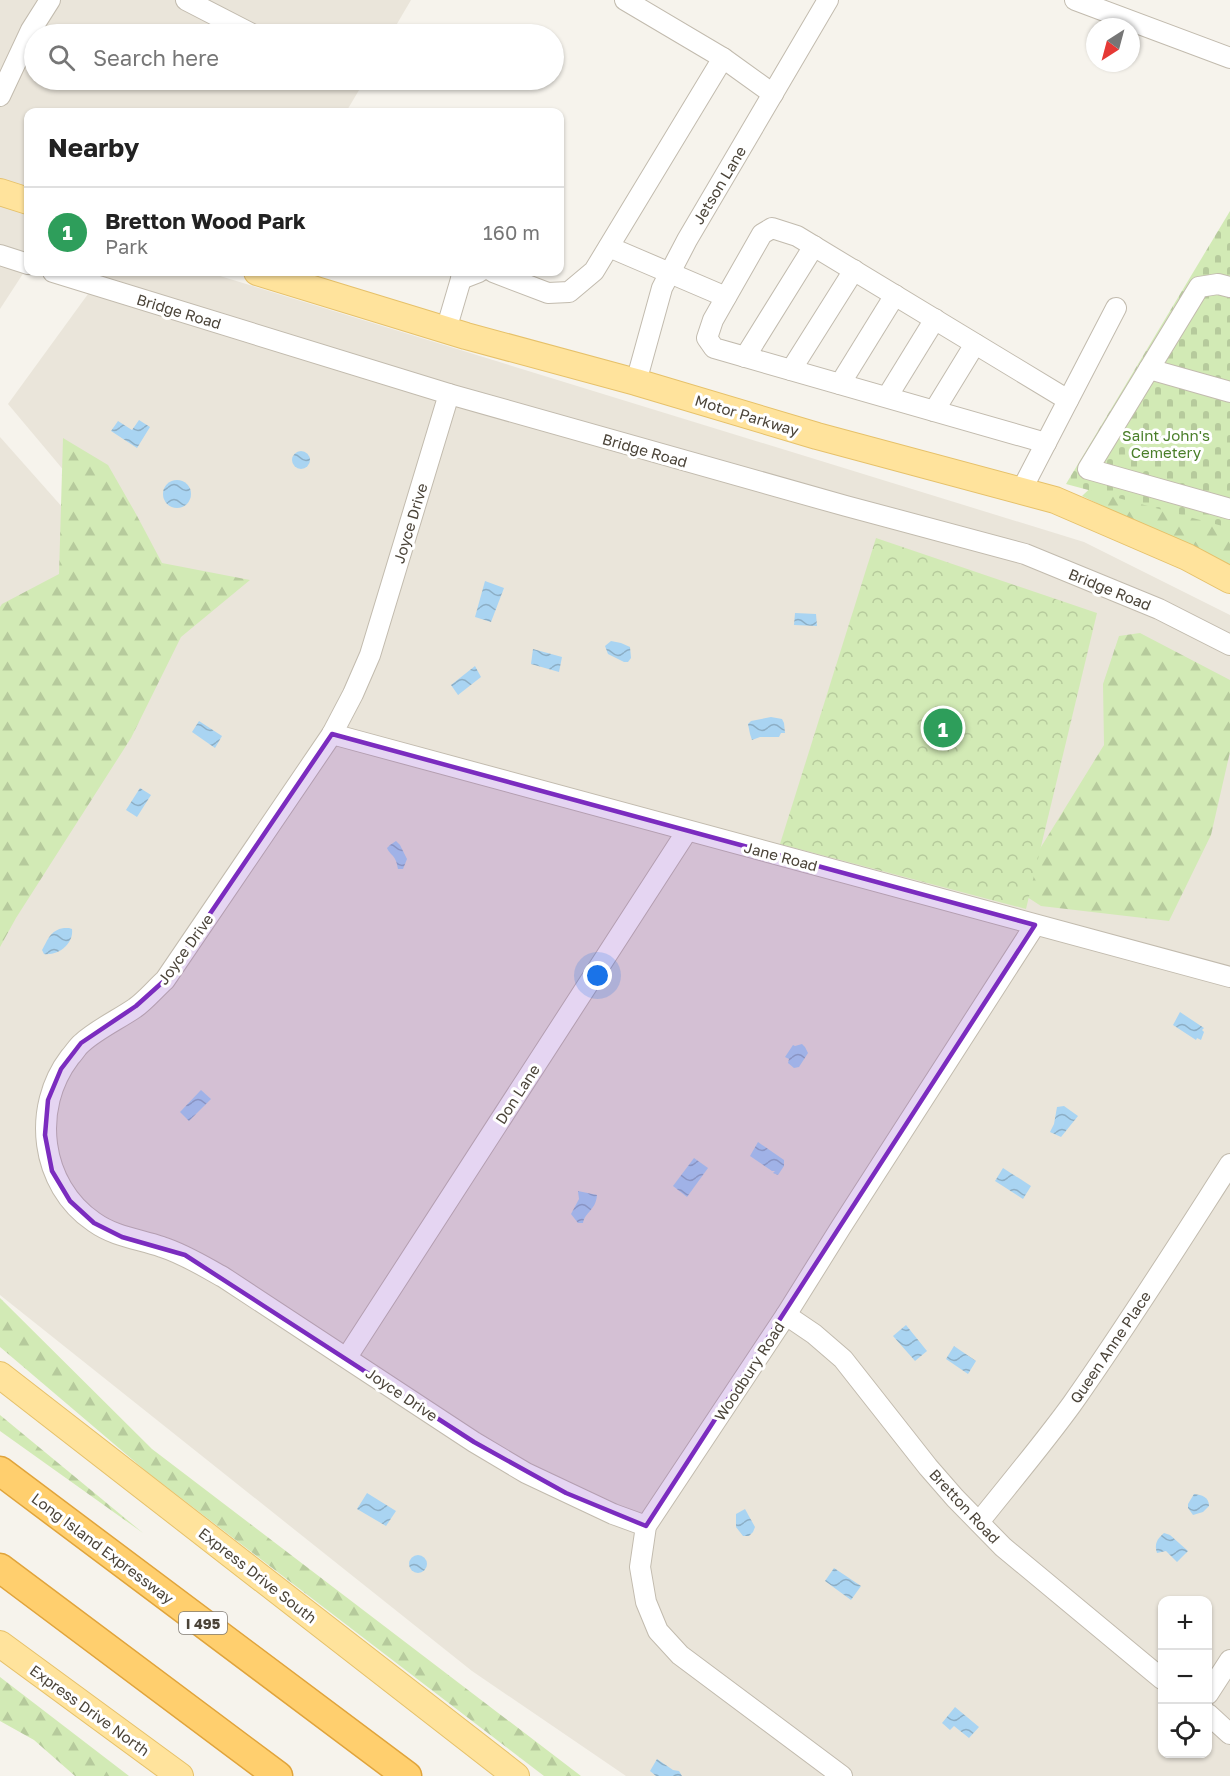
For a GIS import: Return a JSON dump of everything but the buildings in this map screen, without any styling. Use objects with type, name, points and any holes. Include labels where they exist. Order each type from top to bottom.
[{"type":"highway","name":"Long Island Expressway","points":[[0,1471],[407,1776]]},
{"type":"highway","points":[[0,1568],[278,1776]]},
{"type":"main road","points":[[0,192],[24,200]]},
{"type":"main road","name":"Motor Parkway","points":[[270,276],[446,330],[636,382],[817,436],[1055,500],[1187,557],[1230,580]]},
{"type":"main road","name":"Express Drive South","points":[[0,1375],[516,1776]]},
{"type":"main road","name":"Express Drive North","points":[[0,1644],[180,1776]]},
{"type":"street","points":[[36,24],[50,0]]},
{"type":"street","points":[[186,0],[233,24]]},
{"type":"street","points":[[625,0],[723,58],[773,94]]},
{"type":"street","name":"Jetson Lane","points":[[636,382],[662,288],[687,240],[828,0]]},
{"type":"street","points":[[1075,0],[1230,58]]},
{"type":"street","points":[[0,96],[24,46]]},
{"type":"street","points":[[503,276],[548,293],[569,292],[594,271],[723,58]]},
{"type":"street","points":[[1046,443],[714,348],[707,338],[713,320],[762,234],[772,228],[797,236],[1068,400]]},
{"type":"street","points":[[745,357],[814,246]]},
{"type":"street","points":[[609,247],[726,297]]},
{"type":"street","points":[[1,254],[24,263]]},
{"type":"street","points":[[791,370],[854,270]]},
{"type":"street","name":"Bridge Road","points":[[65,276],[449,394],[823,500],[1025,554],[1159,609],[1230,645]]},
{"type":"street","points":[[446,330],[462,276]]},
{"type":"street","points":[[1230,287],[1218,284],[1199,287],[1088,469],[1230,509]]},
{"type":"street","points":[[840,384],[895,295]]},
{"type":"street","points":[[1021,491],[1116,308]]},
{"type":"street","points":[[887,397],[935,319]]},
{"type":"street","points":[[934,411],[975,344]]},
{"type":"street","points":[[1149,369],[1230,392]]},
{"type":"street","name":"Joyce Drive","points":[[449,394],[369,655],[353,694],[332,734],[165,980],[136,1006],[81,1043],[61,1069],[48,1100],[45,1135],[52,1171],[70,1201],[94,1222],[122,1236],[185,1255],[347,1357],[474,1442],[526,1473],[603,1510],[646,1526]]},
{"type":"street","name":"Jane Road","points":[[332,734],[1230,977]]},
{"type":"street","name":"Don Lane","points":[[347,1357],[687,831]]},
{"type":"street","name":"Woodbury Road","points":[[842,1776],[680,1655],[658,1631],[646,1602],[640,1568],[646,1526],[786,1315],[840,1227],[1035,925]]},
{"type":"street","name":"Queen Anne Place","points":[[979,1522],[1025,1466],[1071,1404],[1151,1288],[1230,1164]]},
{"type":"street","name":"Bretton Road","points":[[786,1315],[814,1334],[843,1359],[928,1467],[1004,1547],[1158,1676]]},
{"type":"street","points":[[1212,1689],[1230,1660]]},
{"type":"street","points":[[1212,1718],[1230,1734]]},
{"type":"highlighted area","points":[[332,734],[1035,925],[646,1526],[566,1493],[474,1442],[185,1255],[122,1237],[94,1223],[70,1201],[52,1171],[45,1135],[48,1100],[61,1069],[81,1043],[136,1006],[165,980]]},
{"type":"shaded area","points":[[0,0],[411,0],[397,24],[24,24],[24,90],[359,90],[348,108],[24,108],[24,272],[0,309]]},
{"type":"shaded area","points":[[101,276],[220,276],[1084,542],[1230,615],[1230,1776],[626,1776],[472,1671],[0,1295],[0,892],[181,610],[8,404]]},
{"type":"shaded area","points":[[0,437],[126,579],[0,772]]},
{"type":"green space","name":"Saint John's Cemetery","points":[[1230,211],[1230,528],[1066,484]]},
{"type":"green space","points":[[63,438],[108,465],[162,563],[250,580],[181,637],[131,738],[16,918],[0,947],[0,607],[59,574]]},
{"type":"green space","points":[[1100,479],[1230,519],[1230,567],[1082,496]]},
{"type":"green space","points":[[876,538],[1097,613],[1026,909],[780,844]]},
{"type":"green space","points":[[1140,633],[1230,680],[1230,752],[1211,835],[1169,921],[1041,906],[1015,889],[1104,745],[1103,684],[1119,636]]},
{"type":"green space","points":[[0,1298],[152,1449],[581,1776],[544,1776],[147,1472],[0,1347]]},
{"type":"green space","points":[[0,1415],[143,1533],[0,1431]]},
{"type":"green space","points":[[0,1677],[129,1776],[75,1776],[34,1740],[0,1721]]},
{"type":"water","points":[[139,420],[150,427],[137,448],[111,431],[118,421],[132,430]]},
{"type":"water","points":[[297,451],[305,451],[310,456],[308,467],[297,469],[292,464],[292,456]]},
{"type":"water","points":[[177,480],[187,484],[191,494],[187,504],[177,508],[167,504],[163,494],[167,484]]},
{"type":"water","points":[[485,581],[504,588],[491,622],[475,617]]},
{"type":"water","points":[[795,613],[816,614],[817,626],[794,625]]},
{"type":"water","points":[[611,641],[630,647],[631,658],[628,662],[608,654],[605,646]]},
{"type":"water","points":[[533,649],[562,657],[559,672],[531,664]]},
{"type":"water","points":[[475,666],[481,677],[458,695],[451,685]]},
{"type":"water","points":[[771,717],[782,719],[785,733],[781,733],[779,737],[760,737],[752,740],[748,724],[751,721]]},
{"type":"water","points":[[199,721],[222,736],[215,748],[192,732]]},
{"type":"water","points":[[140,788],[151,795],[137,817],[126,810]]},
{"type":"water","points":[[396,841],[407,859],[403,869],[398,869],[396,860],[387,848]]},
{"type":"water","points":[[64,928],[72,929],[68,944],[60,951],[44,954],[42,950],[50,936]]},
{"type":"water","points":[[1180,1012],[1204,1028],[1201,1040],[1197,1038],[1196,1040],[1173,1025]]},
{"type":"water","points":[[802,1044],[808,1053],[799,1067],[794,1068],[788,1063],[789,1059],[785,1057],[793,1045]]},
{"type":"water","points":[[201,1090],[211,1099],[189,1121],[180,1112]]},
{"type":"water","points":[[1064,1106],[1078,1116],[1061,1137],[1050,1132],[1057,1107]]},
{"type":"water","points":[[758,1142],[784,1160],[784,1166],[778,1175],[750,1156]]},
{"type":"water","points":[[694,1158],[708,1168],[687,1197],[673,1186]]},
{"type":"water","points":[[1003,1168],[1031,1186],[1023,1199],[995,1181]]},
{"type":"water","points":[[578,1191],[597,1195],[595,1204],[583,1223],[578,1223],[571,1214],[579,1199]]},
{"type":"water","points":[[906,1325],[927,1351],[915,1361],[893,1336]]},
{"type":"water","points":[[954,1346],[976,1361],[968,1374],[946,1359]]},
{"type":"water","points":[[367,1493],[396,1511],[386,1526],[357,1509]]},
{"type":"water","points":[[1194,1494],[1208,1500],[1209,1506],[1203,1512],[1193,1515],[1188,1504]]},
{"type":"water","points":[[745,1509],[755,1527],[749,1536],[743,1536],[736,1527],[736,1514]]},
{"type":"water","points":[[1164,1533],[1170,1535],[1188,1551],[1177,1562],[1166,1551],[1157,1553],[1157,1542]]},
{"type":"water","points":[[414,1555],[422,1555],[427,1560],[425,1571],[414,1573],[409,1568],[409,1560]]},
{"type":"water","points":[[834,1568],[861,1586],[851,1600],[825,1581]]},
{"type":"water","points":[[955,1707],[979,1727],[969,1738],[954,1726],[950,1730],[942,1723]]},
{"type":"water","points":[[657,1759],[673,1770],[679,1771],[682,1776],[656,1776],[650,1771]]},
{"type":"place","name":"Bretton Wood Park","points":[[943,728]]}]
